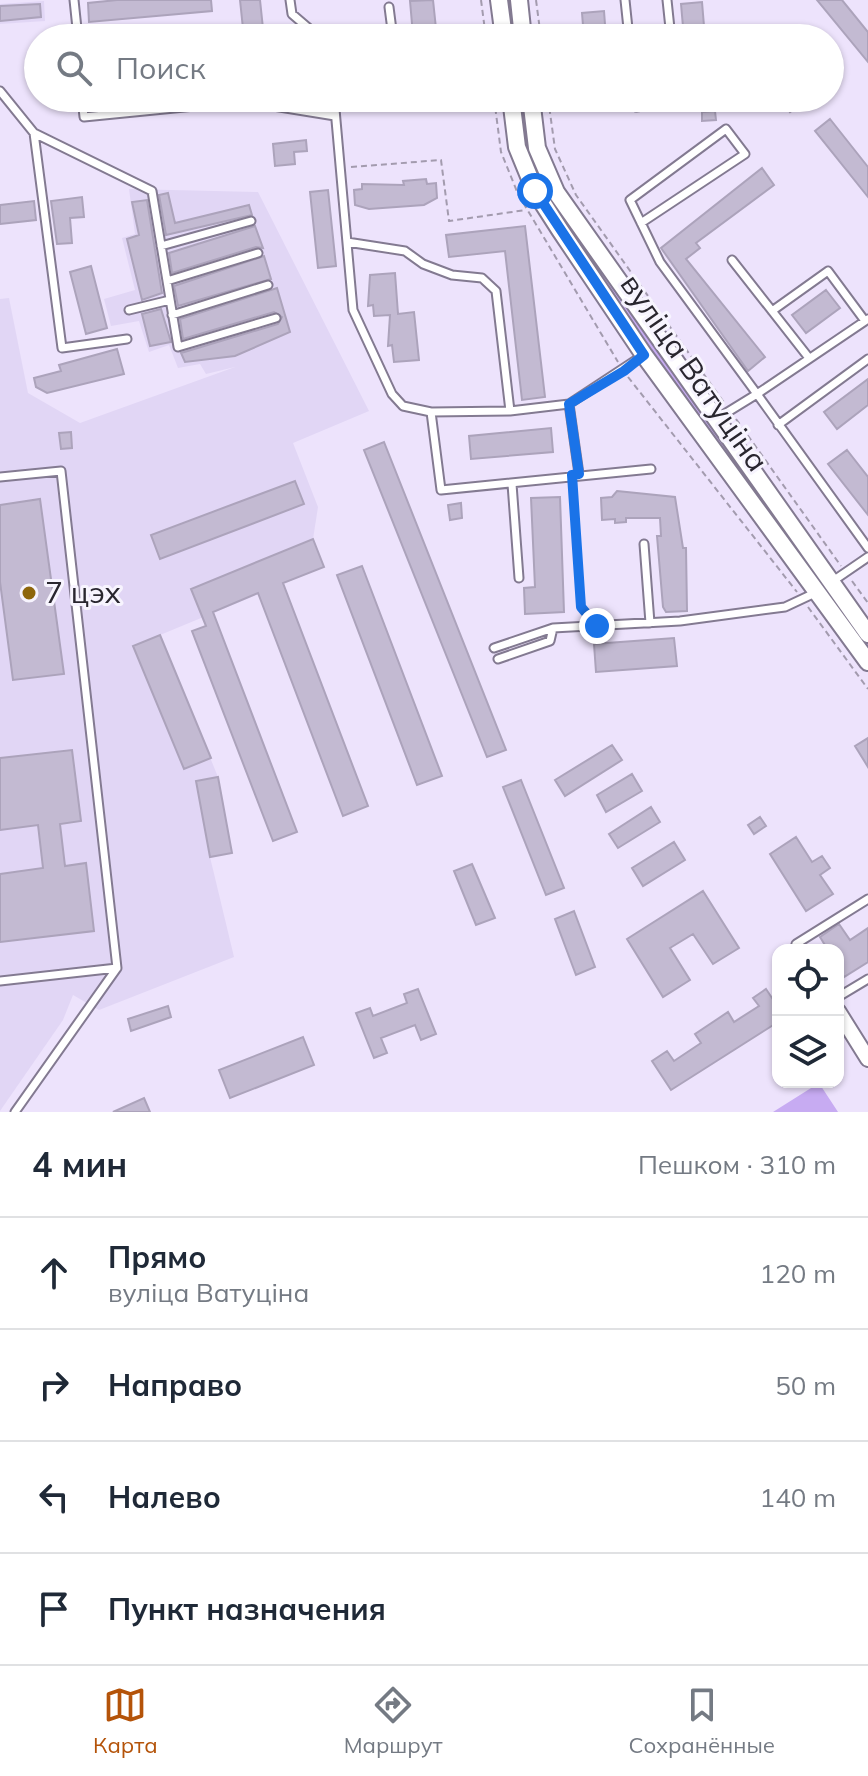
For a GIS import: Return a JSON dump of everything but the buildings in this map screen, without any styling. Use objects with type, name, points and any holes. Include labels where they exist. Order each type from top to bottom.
[{"type":"street","points":[[499,0],[502,24]]},
{"type":"street","points":[[519,0],[522,24]]},
{"type":"street","name":"вуліца Ватуціна","points":[[513,112],[517,147],[535,191],[644,355],[824,586],[868,634]]},
{"type":"street","name":"вуліца Ватуціна","points":[[533,112],[537,148],[556,192],[723,415],[868,662]]},
{"type":"street","points":[[841,1016],[868,1059]]},
{"type":"lane","points":[[74,0],[77,24]]},
{"type":"lane","points":[[290,0],[292,14],[304,24]]},
{"type":"lane","points":[[625,0],[628,24]]},
{"type":"lane","points":[[667,0],[670,24]]},
{"type":"lane","points":[[389,7],[391,24]]},
{"type":"lane","points":[[0,91],[34,133],[152,191],[178,347],[276,318]]},
{"type":"lane","points":[[83,112],[84,117],[128,112]]},
{"type":"lane","points":[[310,112],[335,116]]},
{"type":"lane","points":[[335,112],[353,310],[392,394],[403,406],[431,412],[510,411],[569,404],[624,371],[644,355]]},
{"type":"lane","points":[[641,223],[745,154],[726,129],[630,200],[641,223],[660,262],[868,548]]},
{"type":"lane","points":[[34,133],[62,348],[127,339]]},
{"type":"lane","points":[[161,246],[251,221]]},
{"type":"lane","points":[[347,242],[405,251],[423,264],[452,275],[482,278],[496,291],[510,411]]},
{"type":"lane","points":[[167,281],[258,253]]},
{"type":"lane","points":[[732,260],[809,358]]},
{"type":"lane","points":[[723,415],[867,320],[828,271],[772,311]]},
{"type":"lane","points":[[172,315],[268,285]]},
{"type":"lane","points":[[129,310],[170,300]]},
{"type":"lane","points":[[778,425],[868,359]]},
{"type":"lane","points":[[569,404],[575,474]]},
{"type":"lane","points":[[431,412],[441,490],[512,484],[575,474],[651,469]]},
{"type":"lane","points":[[0,477],[61,471],[117,968],[15,1112]]},
{"type":"lane","points":[[512,484],[519,578]]},
{"type":"lane","points":[[644,544],[650,623]]},
{"type":"lane","points":[[494,648],[553,628],[650,623],[785,607],[868,557]]},
{"type":"lane","points":[[498,659],[550,641],[553,628]]},
{"type":"lane","points":[[796,944],[868,899]]},
{"type":"lane","points":[[0,981],[117,968]]},
{"type":"lane","points":[[844,993],[868,979]]},
{"type":"path","points":[[481,0],[484,24]]},
{"type":"path","points":[[536,0],[539,24]]},
{"type":"path","points":[[496,112],[501,152],[527,209],[624,371],[824,586],[868,603]]},
{"type":"path","points":[[550,112],[555,149],[576,195],[723,415],[824,586],[868,689]]},
{"type":"path","points":[[340,168],[441,160],[449,221],[527,209]]},
{"type":"path","points":[[575,474],[581,607],[597,626]]},
{"type":"shaded area","points":[[44,1],[45,21],[0,24],[0,4]]},
{"type":"shaded area","points":[[521,112],[530,112],[566,220],[868,644],[868,653],[561,223],[526,153]]},
{"type":"shaded area","points":[[129,189],[258,192],[369,411],[293,443],[318,507],[313,539],[324,567],[160,635],[218,777],[232,853],[210,857],[234,957],[99,1010],[73,995],[63,1020],[0,1111],[0,299],[9,298],[28,393],[80,423],[235,367],[206,374],[200,364],[178,368],[169,345],[149,352],[139,321],[111,326],[104,299],[135,290],[122,238],[135,234]]},
{"type":"shaded area","points":[[811,1088],[822,1088],[838,1112],[773,1112]]},
{"type":"place","name":"7 цэх","points":[[29,593]]},
{"type":"route","points":[[535,191],[644,355],[624,371],[569,404],[579,474],[572,475],[581,607],[597,626]]}]
